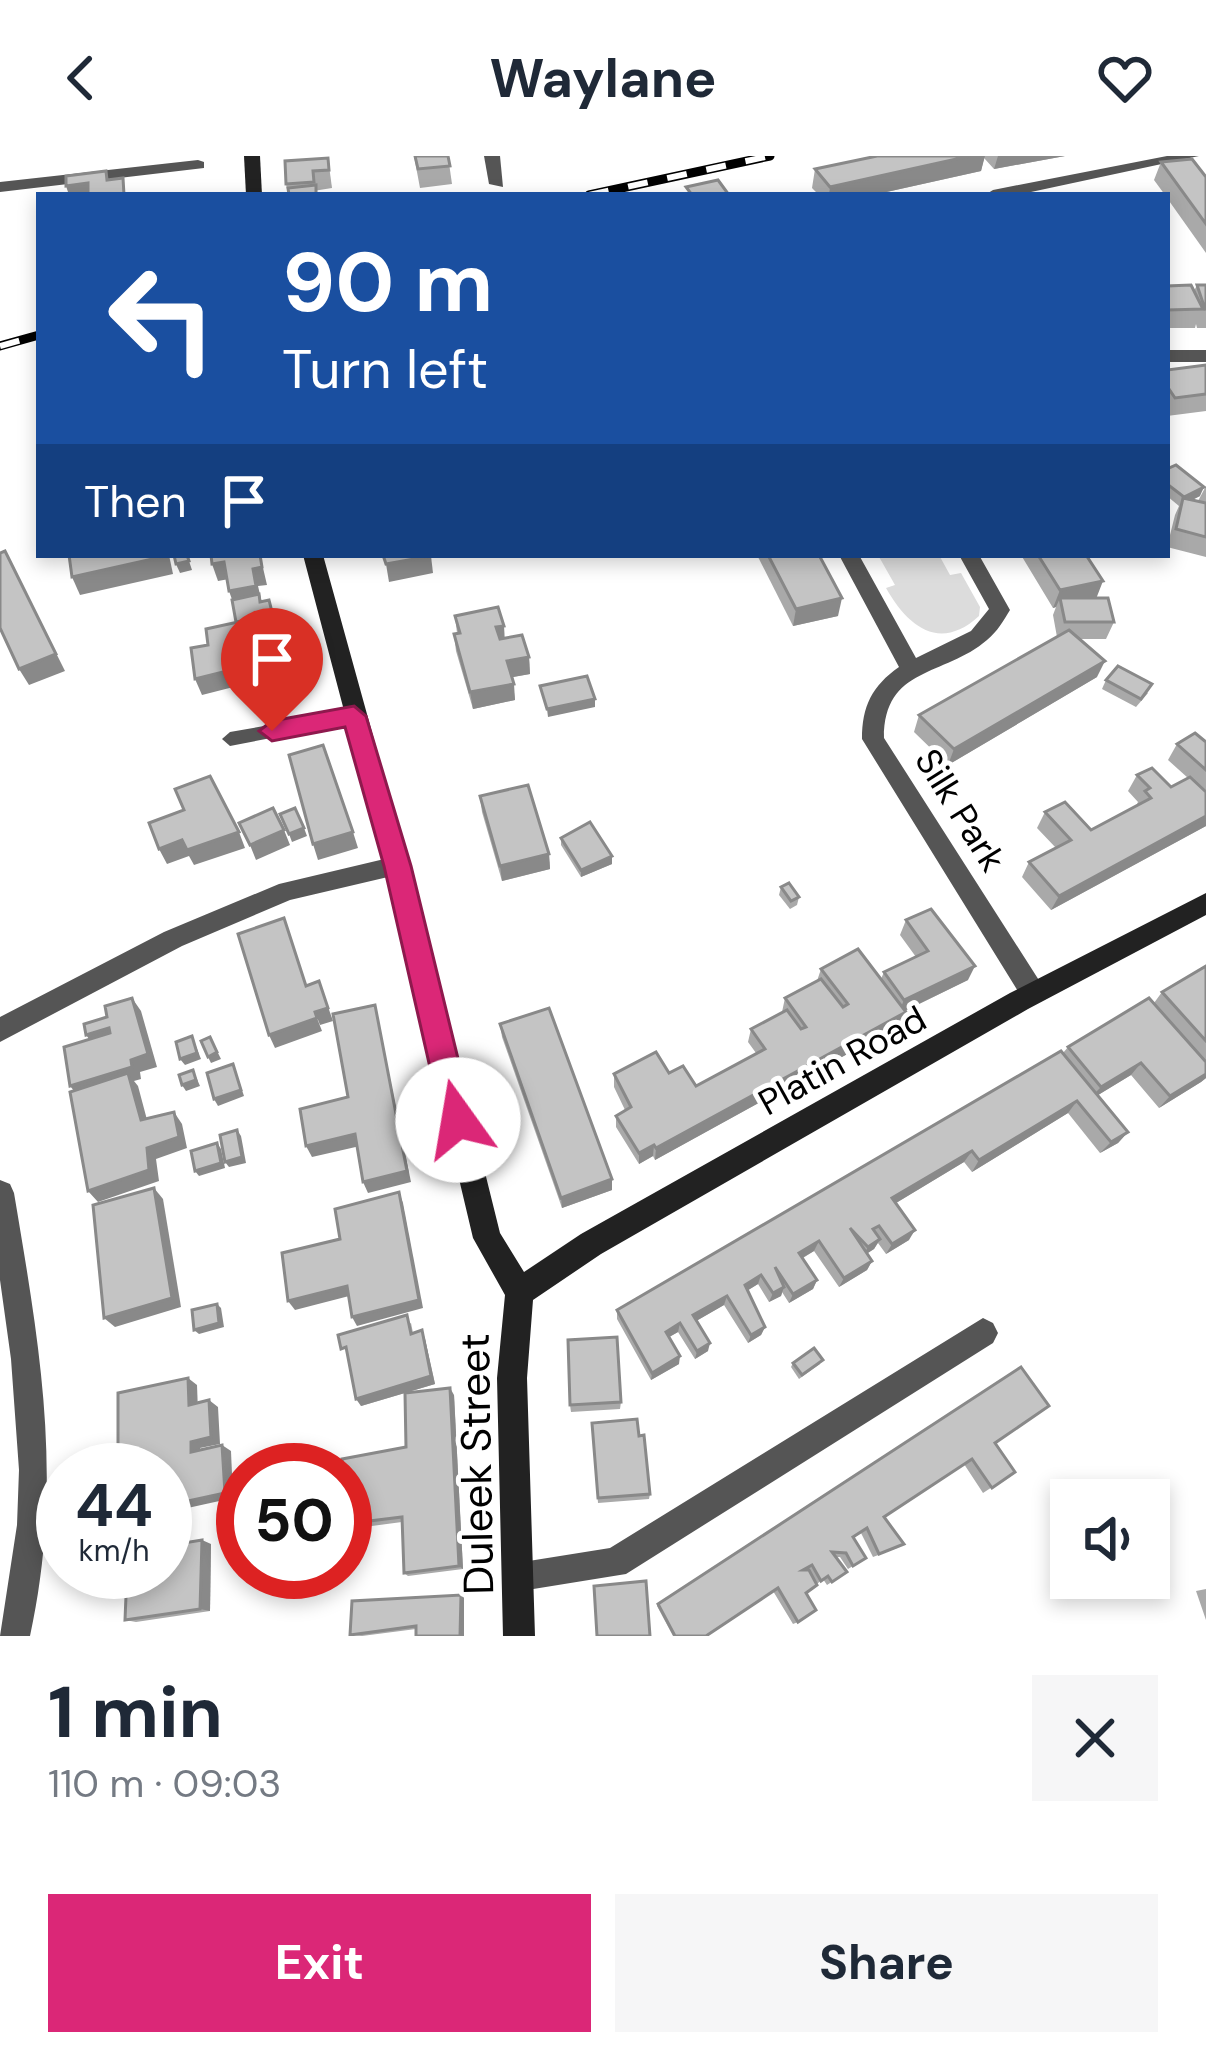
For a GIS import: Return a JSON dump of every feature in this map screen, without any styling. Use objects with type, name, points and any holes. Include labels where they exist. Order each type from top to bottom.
[{"type":"main road","points":[[253,156],[254,192]]},
{"type":"main road","points":[[314,558],[397,866],[487,1238],[520,1292]]},
{"type":"main road","name":"Platin Road","points":[[520,1292],[591,1244],[1034,993],[1206,903]]},
{"type":"main road","name":"Duleek Street","points":[[518,1636],[521,1575],[510,1409],[512,1339],[520,1292]]},
{"type":"street","points":[[492,156],[497,184]]},
{"type":"street","points":[[1008,192],[1191,156]]},
{"type":"street","points":[[0,187],[198,165]]},
{"type":"street","points":[[1170,356],[1206,356]]},
{"type":"street","points":[[851,558],[911,669]]},
{"type":"street","name":"Silk Park","points":[[971,558],[1000,610],[979,637],[911,669],[881,692],[870,713],[873,739],[1034,993]]},
{"type":"street","points":[[0,1030],[173,939],[268,899],[397,866]]},
{"type":"street","points":[[0,1193],[33,1403],[37,1506],[14,1636]]},
{"type":"street","points":[[521,1575],[615,1563],[983,1334]]},
{"type":"lane","points":[[230,739],[354,716]]},
{"type":"shaded area","points":[[880,558],[941,558],[950,575],[961,573],[980,607],[979,616],[951,632],[926,630],[895,602],[886,588],[895,585]]},
{"type":"building","points":[[415,156],[448,156],[450,166],[418,169]]},
{"type":"building","points":[[877,156],[970,156],[830,187],[815,169]]},
{"type":"building","points":[[328,158],[329,170],[313,171],[314,182],[286,184],[285,161]]},
{"type":"building","points":[[1192,159],[1206,177],[1206,224],[1161,162]]},
{"type":"building","points":[[106,171],[107,180],[123,178],[124,192],[88,192],[88,183],[66,186],[66,176]]},
{"type":"building","points":[[718,180],[727,192],[690,192],[686,187]]},
{"type":"building","points":[[316,185],[316,192],[289,192],[288,188]]},
{"type":"building","points":[[1191,285],[1203,309],[1170,310],[1170,286]]},
{"type":"building","points":[[1197,285],[1206,285],[1206,309],[1205,309]]},
{"type":"building","points":[[1206,365],[1206,394],[1175,398],[1170,390],[1170,370]]},
{"type":"building","points":[[1176,465],[1204,487],[1184,497],[1170,486],[1170,468]]},
{"type":"building","points":[[1183,498],[1206,503],[1206,537],[1176,529]]},
{"type":"building","points":[[5,551],[56,654],[19,669],[0,628],[0,553]]},
{"type":"building","points":[[69,558],[157,558],[72,577]]},
{"type":"building","points":[[211,558],[260,558],[262,567],[253,569],[256,586],[229,591],[224,562],[212,564]]},
{"type":"building","points":[[384,558],[420,558],[386,564]]},
{"type":"building","points":[[770,558],[821,558],[842,598],[796,609]]},
{"type":"building","points":[[1040,558],[1088,558],[1103,581],[1060,590]]},
{"type":"building","points":[[259,594],[260,602],[269,600],[273,616],[236,622],[232,600]]},
{"type":"building","points":[[1060,598],[1108,598],[1114,622],[1065,622]]},
{"type":"building","points":[[498,607],[504,626],[496,627],[500,639],[522,635],[529,657],[507,661],[514,684],[470,692],[454,634],[460,633],[455,616]]},
{"type":"building","points":[[247,620],[251,643],[263,640],[267,661],[195,679],[191,648],[208,645],[206,629]]},
{"type":"building","points":[[1069,630],[1105,661],[954,749],[919,715]]},
{"type":"building","points":[[1118,666],[1152,684],[1141,699],[1106,680]]},
{"type":"building","points":[[587,676],[595,699],[547,709],[540,686]]},
{"type":"building","points":[[1195,733],[1206,742],[1206,770],[1177,744]]},
{"type":"building","points":[[323,745],[353,832],[313,844],[289,755]]},
{"type":"building","points":[[1152,768],[1171,787],[1190,777],[1206,792],[1206,816],[1059,896],[1029,862],[1071,840],[1045,812],[1065,802],[1091,830],[1151,798],[1145,791],[1150,788],[1137,775]]},
{"type":"building","points":[[210,776],[239,832],[187,850],[182,840],[159,849],[149,823],[184,810],[175,789]]},
{"type":"building","points":[[528,785],[549,854],[500,866],[480,796]]},
{"type":"building","points":[[273,808],[284,830],[250,845],[239,823]]},
{"type":"building","points":[[295,808],[304,828],[289,834],[280,814]]},
{"type":"building","points":[[590,822],[612,856],[581,870],[561,838]]},
{"type":"building","points":[[789,883],[799,897],[791,901],[781,887]]},
{"type":"building","points":[[931,909],[975,966],[904,1000],[884,972],[928,951],[906,920]]},
{"type":"building","points":[[284,918],[306,986],[319,981],[328,1008],[315,1012],[317,1018],[269,1035],[238,934]]},
{"type":"building","points":[[858,949],[906,1012],[639,1153],[616,1116],[631,1107],[614,1074],[656,1052],[669,1073],[683,1066],[696,1086],[765,1049],[751,1029],[787,1010],[801,1029],[806,1027],[785,998],[821,979],[843,1007],[848,1004],[821,969]]},
{"type":"building","points":[[1206,966],[1206,1041],[1162,992]]},
{"type":"building","points":[[132,998],[148,1054],[131,1060],[132,1067],[70,1086],[64,1047],[110,1033],[109,1028],[86,1035],[84,1024],[107,1017],[105,1006]]},
{"type":"building","points":[[1149,998],[1206,1062],[1206,1074],[1170,1096],[1141,1063],[1101,1087],[1068,1047]]},
{"type":"building","points":[[375,1005],[407,1171],[363,1182],[355,1134],[306,1146],[300,1109],[348,1097],[333,1014]]},
{"type":"building","points":[[549,1008],[612,1179],[561,1198],[500,1024]]},
{"type":"building","points":[[192,1036],[197,1053],[180,1059],[176,1042]]},
{"type":"building","points":[[210,1037],[217,1052],[208,1057],[201,1041]]},
{"type":"building","points":[[1061,1051],[1128,1132],[1111,1142],[1077,1101],[979,1160],[972,1151],[892,1198],[915,1230],[892,1244],[879,1226],[873,1229],[880,1239],[868,1247],[850,1228],[872,1261],[844,1278],[819,1241],[799,1253],[817,1280],[793,1294],[775,1267],[784,1287],[773,1293],[761,1275],[745,1285],[765,1327],[751,1335],[727,1296],[693,1315],[710,1343],[697,1351],[680,1323],[666,1332],[680,1356],[652,1373],[617,1310]]},
{"type":"building","points":[[233,1064],[241,1090],[214,1099],[207,1073]]},
{"type":"building","points":[[193,1070],[196,1080],[182,1085],[179,1075]]},
{"type":"building","points":[[128,1073],[141,1120],[174,1112],[179,1137],[147,1148],[149,1170],[88,1191],[70,1092]]},
{"type":"building","points":[[237,1130],[242,1157],[225,1162],[220,1135]]},
{"type":"building","points":[[217,1143],[221,1163],[195,1171],[191,1151]]},
{"type":"building","points":[[154,1188],[172,1298],[104,1318],[93,1205]]},
{"type":"building","points":[[399,1192],[419,1300],[352,1317],[347,1286],[288,1301],[282,1253],[340,1239],[335,1209]]},
{"type":"building","points":[[217,1304],[219,1323],[194,1330],[192,1310]]},
{"type":"building","points":[[407,1315],[411,1334],[422,1330],[431,1376],[356,1399],[346,1347],[341,1349],[338,1335]]},
{"type":"building","points":[[617,1337],[621,1402],[570,1405],[568,1340]]},
{"type":"building","points":[[814,1348],[823,1360],[802,1375],[793,1363]]},
{"type":"building","points":[[1021,1367],[1049,1406],[995,1443],[1015,1472],[992,1488],[972,1459],[884,1517],[904,1544],[879,1554],[867,1528],[853,1537],[866,1558],[853,1566],[846,1553],[832,1552],[847,1572],[832,1582],[828,1576],[821,1581],[812,1565],[803,1570],[809,1570],[817,1585],[806,1593],[816,1610],[798,1622],[778,1588],[706,1636],[675,1636],[658,1604]]},
{"type":"building","points":[[188,1378],[189,1405],[209,1400],[211,1437],[191,1443],[118,1443],[118,1393]]},
{"type":"building","points":[[450,1388],[459,1566],[404,1573],[402,1517],[372,1521],[372,1453],[406,1447],[405,1393]]},
{"type":"building","points":[[637,1419],[639,1436],[644,1435],[650,1494],[598,1498],[592,1423]]},
{"type":"building","points":[[216,1446],[216,1495],[192,1500],[192,1452]]},
{"type":"building","points":[[202,1540],[200,1609],[125,1620],[126,1599],[192,1599],[192,1542]]},
{"type":"building","points":[[646,1581],[650,1636],[597,1636],[594,1586]]},
{"type":"building","points":[[461,1595],[460,1636],[416,1636],[416,1626],[350,1635],[352,1601]]},
{"type":"railway","points":[[603,192],[770,156]]},
{"type":"railway","points":[[0,346],[36,336]]},
{"type":"route","points":[[272,731],[354,716],[397,866],[458,1120]]}]
